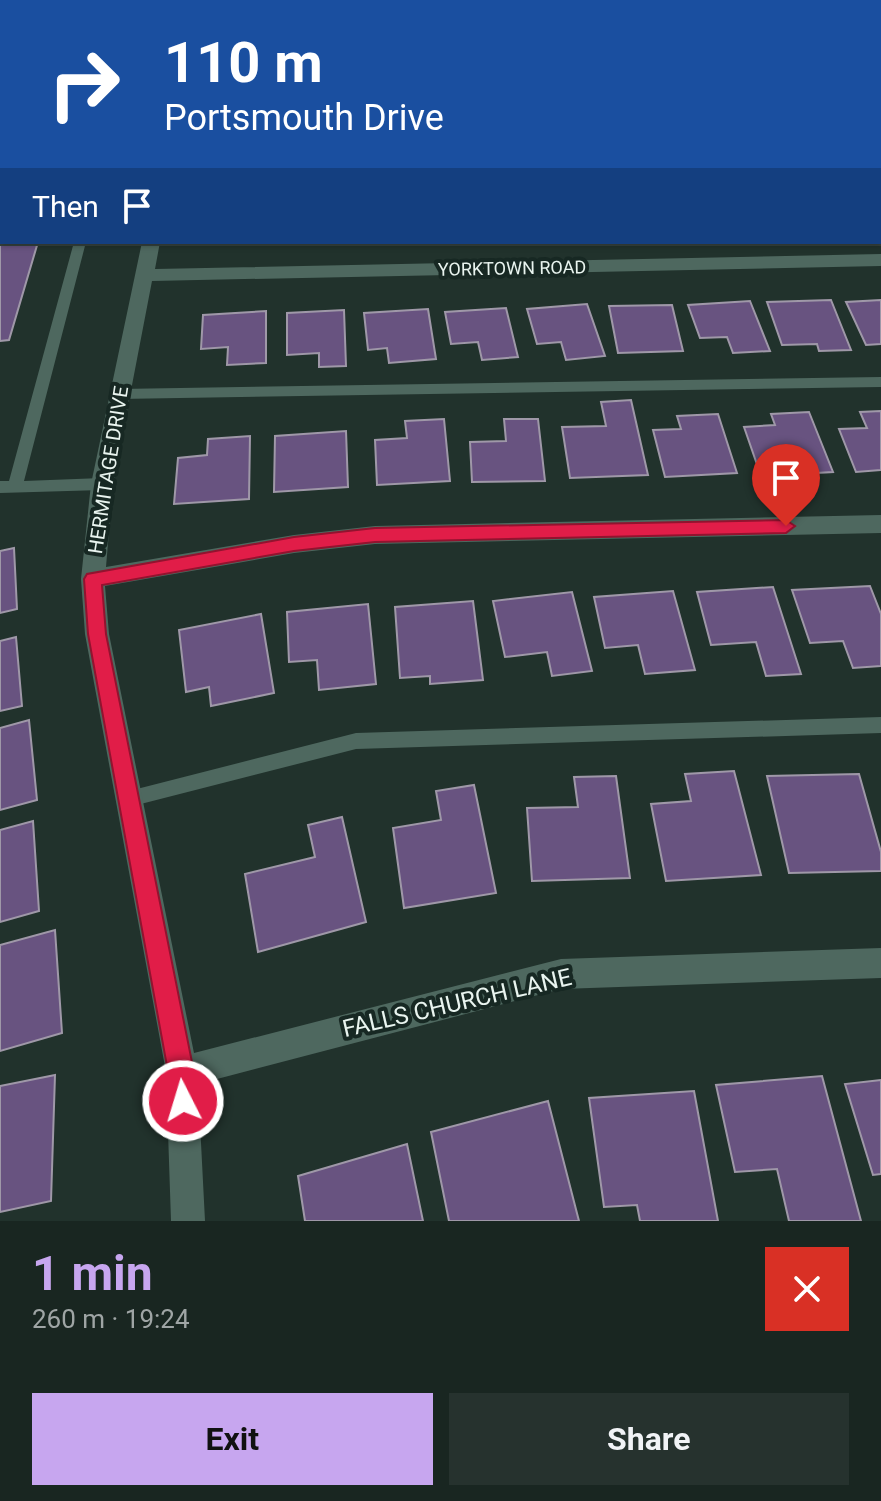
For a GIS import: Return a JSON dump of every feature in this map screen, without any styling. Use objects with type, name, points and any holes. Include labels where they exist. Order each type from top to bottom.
[{"type":"street","name":"HERMITAGE DRIVE","points":[[151,244],[102,484],[93,579],[97,634],[182,1072],[188,1221]]},
{"type":"street","name":"YORKTOWN ROAD","points":[[143,275],[881,260]]},
{"type":"street","points":[[93,579],[294,544],[375,535],[881,524]]},
{"type":"street","name":"FALLS CHURCH LANE","points":[[182,1072],[561,974],[881,963]]},
{"type":"lane","points":[[79,244],[8,487],[102,484]]},
{"type":"lane","points":[[119,394],[881,382]]},
{"type":"lane","points":[[129,799],[356,741],[881,725]]},
{"type":"building","points":[[0,244],[37,244],[9,340],[0,341]]},
{"type":"building","points":[[831,300],[851,350],[819,351],[817,344],[782,345],[767,302]]},
{"type":"building","points":[[881,300],[881,344],[866,345],[846,302]]},
{"type":"building","points":[[750,301],[770,351],[733,353],[727,337],[700,338],[688,305]]},
{"type":"building","points":[[587,304],[605,356],[566,360],[561,342],[537,344],[527,309]]},
{"type":"building","points":[[672,305],[683,351],[618,353],[609,306]]},
{"type":"building","points":[[506,308],[518,357],[482,360],[478,342],[451,344],[445,312]]},
{"type":"building","points":[[428,309],[436,359],[389,363],[387,348],[368,350],[364,313]]},
{"type":"building","points":[[344,310],[346,366],[319,367],[319,353],[287,355],[287,313]]},
{"type":"building","points":[[266,311],[266,363],[227,365],[228,347],[201,349],[203,315]]},
{"type":"building","points":[[631,400],[648,475],[570,478],[562,427],[606,426],[601,402]]},
{"type":"building","points":[[881,411],[881,470],[856,472],[839,429],[867,428],[860,412]]},
{"type":"building","points":[[809,412],[833,472],[761,476],[744,427],[775,425],[771,414]]},
{"type":"building","points":[[718,414],[737,473],[665,477],[653,430],[681,429],[677,416]]},
{"type":"building","points":[[444,419],[450,481],[377,485],[375,440],[407,438],[405,421]]},
{"type":"building","points":[[504,419],[538,419],[545,481],[472,482],[470,442],[506,441]]},
{"type":"building","points":[[346,431],[348,487],[274,492],[275,436]]},
{"type":"building","points":[[250,436],[249,499],[174,504],[178,458],[207,455],[208,439]]},
{"type":"building","points":[[14,548],[17,609],[0,613],[0,551]]},
{"type":"building","points":[[870,586],[881,614],[881,666],[853,668],[843,641],[810,643],[792,590]]},
{"type":"building","points":[[773,587],[801,674],[766,676],[756,642],[711,645],[697,592]]},
{"type":"building","points":[[673,591],[695,670],[645,674],[638,645],[605,648],[594,597]]},
{"type":"building","points":[[572,592],[592,671],[552,676],[547,652],[505,657],[493,601]]},
{"type":"building","points":[[473,601],[483,680],[430,684],[430,676],[400,678],[395,607]]},
{"type":"building","points":[[368,604],[376,684],[319,690],[317,660],[289,662],[287,612]]},
{"type":"building","points":[[261,614],[274,693],[211,706],[209,687],[186,692],[179,630]]},
{"type":"building","points":[[16,637],[22,706],[0,711],[0,641]]},
{"type":"building","points":[[29,720],[37,800],[0,810],[0,728]]},
{"type":"building","points":[[734,771],[761,875],[666,881],[651,804],[691,801],[685,774]]},
{"type":"building","points":[[859,774],[881,852],[881,871],[789,873],[767,776]]},
{"type":"building","points":[[616,776],[630,878],[532,881],[527,808],[578,807],[574,777]]},
{"type":"building","points":[[474,785],[496,893],[404,908],[393,828],[441,820],[436,791]]},
{"type":"building","points":[[342,817],[366,922],[258,952],[245,874],[315,857],[308,825]]},
{"type":"building","points":[[33,821],[39,911],[0,922],[0,830]]},
{"type":"building","points":[[55,930],[62,1033],[0,1051],[0,945]]},
{"type":"building","points":[[55,1075],[51,1201],[0,1212],[0,1086]]},
{"type":"building","points":[[822,1076],[861,1221],[789,1221],[777,1169],[735,1172],[716,1085]]},
{"type":"building","points":[[881,1080],[881,1174],[873,1175],[845,1084]]},
{"type":"building","points":[[694,1091],[718,1221],[640,1221],[637,1205],[604,1207],[589,1098]]},
{"type":"building","points":[[548,1101],[579,1221],[449,1221],[431,1132]]},
{"type":"building","points":[[407,1144],[423,1221],[305,1221],[298,1176]]},
{"type":"route","points":[[183,1101],[182,1072],[97,634],[93,579],[294,544],[375,535],[786,526]]}]
